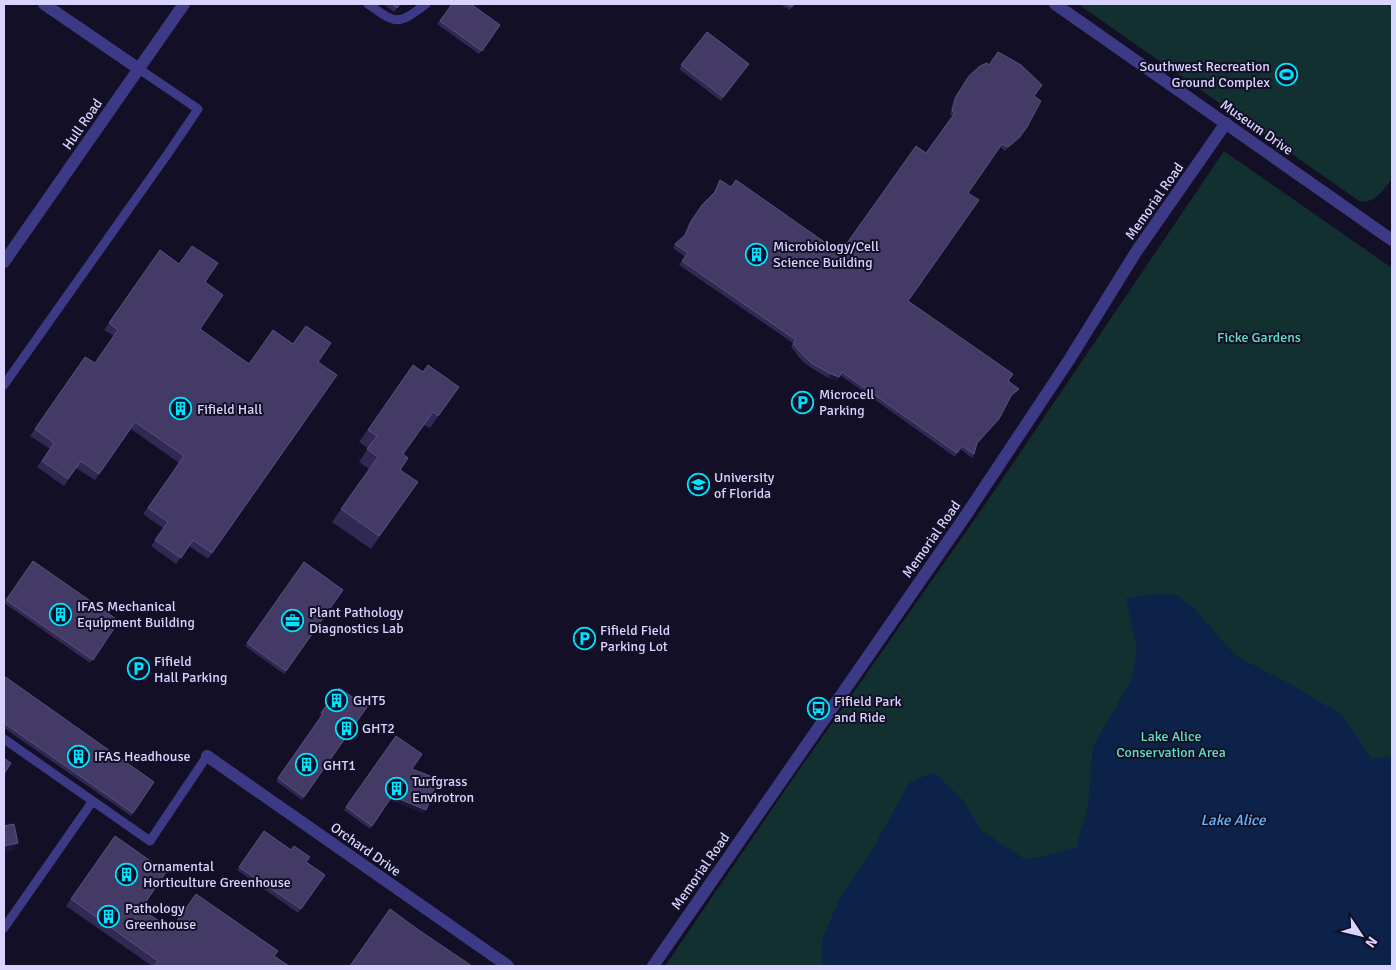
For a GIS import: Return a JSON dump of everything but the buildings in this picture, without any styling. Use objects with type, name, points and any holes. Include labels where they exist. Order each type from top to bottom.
[{"type":"street","points":[[44,4],[139,69]]},
{"type":"street","name":"Hull Road","points":[[4,262],[184,4]]},
{"type":"street","name":"Museum Drive","points":[[1055,4],[1392,240]]},
{"type":"street","name":"Memorial Road","points":[[652,966],[964,518],[1069,360],[1136,252],[1226,123]]},
{"type":"street","name":"Orchard Drive","points":[[207,756],[508,966]]},
{"type":"lane","points":[[368,4],[388,18],[397,20],[412,14],[426,4]]},
{"type":"lane","points":[[4,385],[198,110],[139,69]]},
{"type":"lane","points":[[4,739],[150,841],[207,756]]},
{"type":"lane","points":[[4,928],[92,802]]},
{"type":"green space","name":"Southwest Recreation Ground Complex","points":[[1078,4],[1392,4],[1392,179],[1374,198],[1364,202],[1359,201]]},
{"type":"green space","name":"Lake Alice Conservation Area","points":[[1224,151],[1392,268],[1392,966],[665,966],[783,793],[984,506]]},
{"type":"water","name":"Lake Alice","points":[[1158,594],[1177,595],[1193,607],[1236,656],[1292,685],[1342,715],[1372,759],[1392,756],[1392,966],[821,966],[823,938],[840,898],[874,847],[909,783],[934,772],[962,799],[982,831],[1026,860],[1076,848],[1088,806],[1093,746],[1131,681],[1137,650],[1126,598]]},
{"type":"place","name":"Southwest Recreation Ground Complex","points":[[1286,74]]},
{"type":"place","name":"Microbiology/Cell Science Building","points":[[757,254]]},
{"type":"place","name":"Microcell Parking","points":[[803,402]]},
{"type":"place","name":"Fifield Hall","points":[[181,409]]},
{"type":"place","name":"University of Florida","points":[[698,485]]},
{"type":"place","name":"IFAS Mechanical Equipment Building","points":[[61,614]]},
{"type":"place","name":"Plant Pathology Diagnostics Lab","points":[[293,620]]},
{"type":"place","name":"Fifield Field Parking Lot","points":[[584,638]]},
{"type":"place","name":"Fifield Hall Parking","points":[[138,669]]},
{"type":"place","name":"GHT5","points":[[337,700]]},
{"type":"place","name":"Fifield Park and Ride","points":[[818,709]]},
{"type":"place","name":"GHT2","points":[[346,728]]},
{"type":"place","name":"IFAS Headhouse","points":[[78,756]]},
{"type":"place","name":"GHT1","points":[[307,765]]},
{"type":"place","name":"Turfgrass Envirotron","points":[[396,789]]},
{"type":"place","name":"Ornamental Horticulture Greenhouse","points":[[127,874]]},
{"type":"place","name":"Pathology Greenhouse","points":[[109,916]]},
{"type":"park label","name":"Ficke Gardens","points":[[1259,337]]}]
